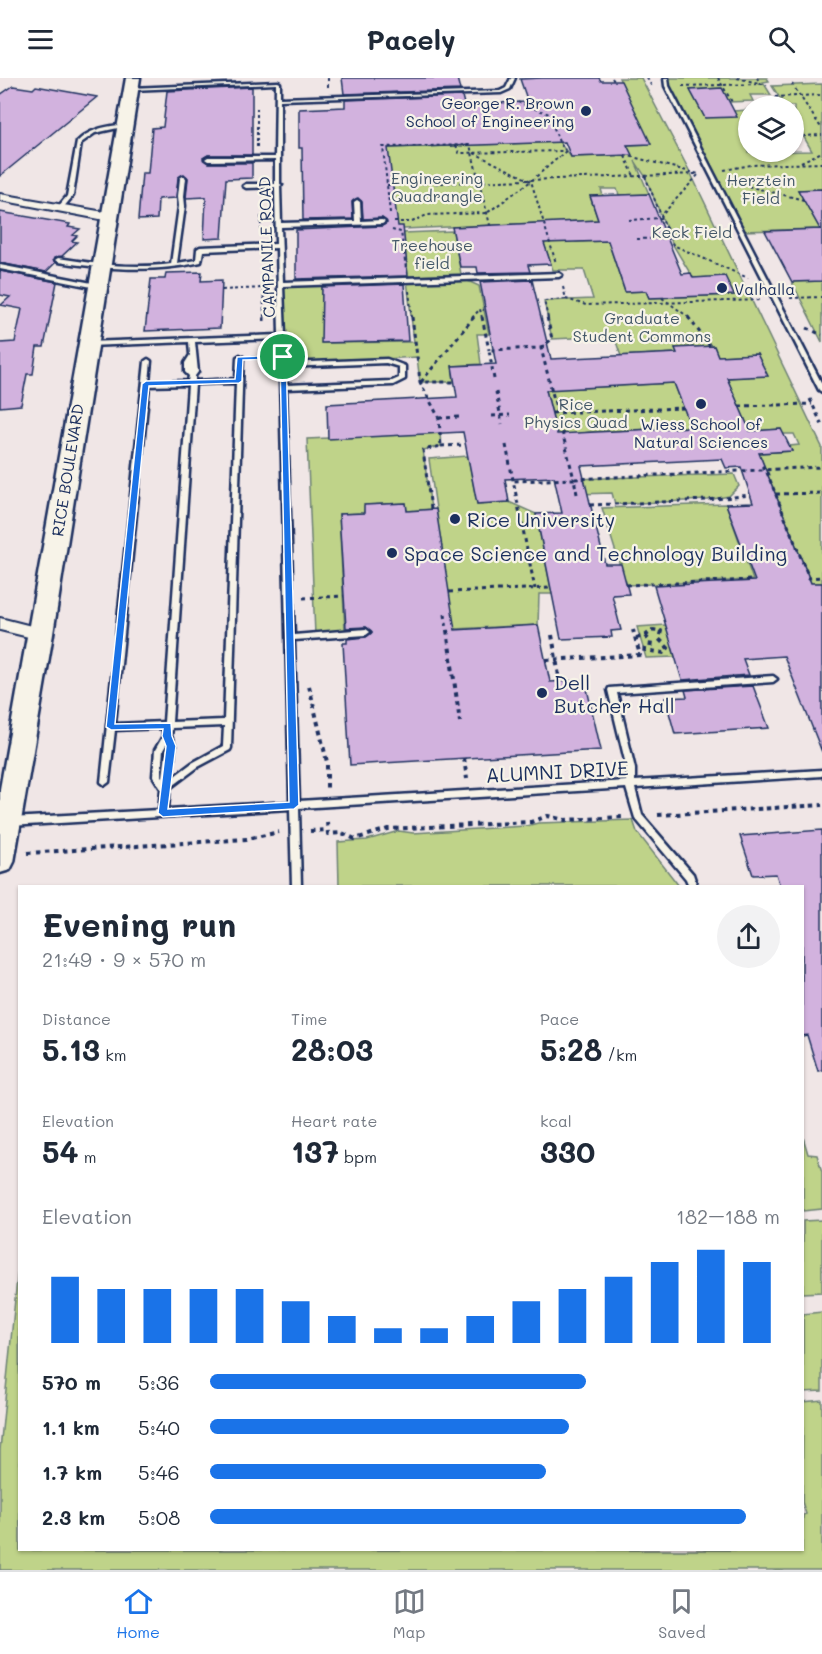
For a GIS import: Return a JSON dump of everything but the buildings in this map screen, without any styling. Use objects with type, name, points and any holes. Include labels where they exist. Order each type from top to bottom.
[{"type":"main road","name":"RICE BOULEVARD","points":[[0,862],[4,823],[41,634],[132,83]]},
{"type":"street","points":[[0,197],[110,216]]},
{"type":"street","points":[[0,624],[41,634]]},
{"type":"lane","points":[[278,99],[501,92],[508,89],[513,78]]},
{"type":"lane","points":[[666,78],[667,86],[822,390]]},
{"type":"lane","name":"CAMPANILE ROAD","points":[[132,83],[278,83],[280,246],[297,885]]},
{"type":"lane","points":[[60,208],[70,196],[79,142],[82,138],[97,131],[125,126]]},
{"type":"lane","points":[[208,159],[278,158]]},
{"type":"lane","points":[[174,266],[182,206],[183,178]]},
{"type":"lane","points":[[246,186],[279,185]]},
{"type":"lane","points":[[357,202],[358,223]]},
{"type":"lane","points":[[280,225],[382,222]]},
{"type":"lane","points":[[0,267],[99,276],[113,268],[174,266],[200,261],[200,249],[280,246]]},
{"type":"lane","points":[[58,260],[99,276]]},
{"type":"lane","points":[[281,284],[559,275]]},
{"type":"lane","points":[[88,344],[283,337]]},
{"type":"lane","points":[[163,813],[165,787],[157,776],[159,750],[167,736],[168,725],[192,379],[188,372],[188,363],[192,356],[192,342]]},
{"type":"lane","points":[[165,787],[195,765],[227,748],[240,357]]},
{"type":"lane","points":[[105,782],[148,361]]},
{"type":"lane","points":[[283,361],[387,361],[402,366],[404,372],[402,379],[393,383],[284,387]]},
{"type":"lane","points":[[146,384],[192,379],[239,381]]},
{"type":"lane","points":[[290,638],[366,632]]},
{"type":"lane","points":[[693,885],[690,877],[639,816],[630,785],[631,769],[612,690],[773,679]]},
{"type":"lane","points":[[111,727],[228,723]]},
{"type":"lane","name":"ALUMNI DRIVE","points":[[4,823],[822,773]]},
{"type":"path","points":[[718,78],[732,102]]},
{"type":"path","points":[[737,78],[768,85]]},
{"type":"path","points":[[757,78],[761,84]]},
{"type":"path","points":[[678,87],[761,84]]},
{"type":"path","points":[[792,84],[800,96],[822,95]]},
{"type":"path","points":[[501,92],[502,96],[549,114],[559,142],[566,151]]},
{"type":"path","points":[[804,102],[822,129]]},
{"type":"path","points":[[257,108],[257,154],[266,154],[266,158]]},
{"type":"path","points":[[813,116],[822,124]]},
{"type":"path","points":[[804,135],[822,135]]},
{"type":"path","points":[[456,145],[459,153],[566,151]]},
{"type":"path","points":[[383,147],[471,145],[490,225]]},
{"type":"path","points":[[391,222],[412,222],[427,215],[487,213],[531,181],[566,151]]},
{"type":"path","points":[[797,164],[822,152]]},
{"type":"path","points":[[474,153],[531,181],[566,299]]},
{"type":"path","points":[[634,176],[625,155],[699,174]]},
{"type":"path","points":[[387,185],[699,174],[751,165],[822,163]]},
{"type":"path","points":[[629,219],[662,217],[699,174]]},
{"type":"path","points":[[645,176],[673,245],[748,278]]},
{"type":"path","points":[[730,182],[804,200]]},
{"type":"path","points":[[637,239],[670,238]]},
{"type":"path","points":[[222,290],[263,288]]},
{"type":"path","points":[[489,350],[541,348],[552,339],[544,301],[566,299],[586,305],[822,297]]},
{"type":"path","points":[[662,298],[673,303],[705,335],[710,346]]},
{"type":"path","points":[[420,382],[482,310],[494,379]]},
{"type":"path","points":[[807,328],[822,335]]},
{"type":"path","points":[[541,348],[577,494]]},
{"type":"path","points":[[240,357],[283,361]]},
{"type":"path","points":[[420,382],[454,382]]},
{"type":"path","points":[[420,382],[439,418],[441,446]]},
{"type":"path","points":[[496,392],[502,424]]},
{"type":"path","points":[[739,406],[812,404]]},
{"type":"path","points":[[552,413],[684,408]]},
{"type":"path","points":[[492,416],[510,415]]},
{"type":"path","points":[[439,418],[461,417]]},
{"type":"path","points":[[431,509],[423,450],[441,446],[466,445]]},
{"type":"path","points":[[506,446],[535,589]]},
{"type":"path","points":[[762,466],[766,470],[809,578],[822,577]]},
{"type":"path","points":[[513,481],[822,468]]},
{"type":"path","points":[[776,494],[822,493]]},
{"type":"path","points":[[590,505],[708,501],[750,495]]},
{"type":"path","points":[[626,585],[753,580]]},
{"type":"path","points":[[449,592],[550,588]]},
{"type":"path","points":[[289,598],[344,596]]},
{"type":"path","points":[[445,614],[460,722]]},
{"type":"path","points":[[546,660],[640,655],[633,630]]},
{"type":"path","points":[[636,638],[645,636],[652,630],[661,631],[659,639],[668,648],[664,653],[639,649]]},
{"type":"path","points":[[552,635],[560,682]]},
{"type":"path","points":[[645,636],[652,644],[650,650]]},
{"type":"path","points":[[464,758],[468,780]]},
{"type":"path","points":[[327,822],[328,834],[342,833],[348,837],[367,838],[373,832],[400,827],[413,829],[531,822],[548,816],[565,820],[822,805]]},
{"type":"path","points":[[24,853],[247,839],[269,833],[328,830]]},
{"type":"green space","points":[[619,78],[641,78],[691,174],[822,447],[822,583],[811,583],[759,453],[792,451],[790,446],[799,445],[794,434],[783,434],[781,429],[750,431],[727,378],[767,375],[757,354],[718,356],[714,346],[675,348],[677,353],[621,356],[614,336],[552,339],[544,301],[593,299],[584,270],[553,270],[537,223],[403,229],[397,226],[387,148],[559,142],[571,157],[631,155],[627,145],[650,144]],"holes":[[[635,161],[645,176],[673,245],[693,278],[725,277],[733,295],[649,298],[646,291],[625,292],[608,241],[576,242],[566,222],[598,220],[590,196],[603,196],[601,189],[617,189],[619,195],[649,194]]]},
{"type":"green space","name":"Herztein Field","points":[[666,78],[767,78],[769,81],[763,82],[771,95],[738,96],[738,102],[729,102],[721,88],[690,90],[705,118],[738,111],[738,162],[804,162],[804,151],[812,151],[804,137],[804,96],[778,96],[772,86],[822,84],[822,189],[798,190],[820,229],[741,231],[667,86]]},
{"type":"green space","name":"Treehouse field","points":[[453,231],[461,274],[408,276],[403,233]]},
{"type":"green space","points":[[461,278],[479,286],[489,334],[477,334],[481,364],[452,366],[454,382],[420,382],[417,357],[283,365],[281,284],[322,282],[322,343],[414,342],[407,280]]},
{"type":"green space","points":[[822,281],[822,342],[792,282]]},
{"type":"green space","name":"Rice Physics Quad","points":[[674,383],[691,427],[589,432],[558,438],[545,386],[578,388]]},
{"type":"green space","points":[[440,433],[441,446],[423,450],[431,509],[407,511],[406,503],[365,505],[364,513],[339,514],[345,632],[315,635],[307,439]]},
{"type":"green space","points":[[468,456],[477,504],[509,502],[536,514],[552,594],[539,594],[538,625],[453,629],[429,459]]},
{"type":"green space","points":[[734,474],[739,486],[729,496],[708,500],[615,504],[612,493],[577,494],[574,479]]},
{"type":"green space","points":[[726,504],[753,580],[626,585],[602,508]]},
{"type":"green space","points":[[666,625],[675,657],[646,658],[637,627]]},
{"type":"green space","points":[[633,820],[637,832],[678,885],[339,885],[338,842],[367,840],[399,831],[413,833],[526,826],[538,823]]},
{"type":"green space","points":[[804,1140],[808,1154],[817,1155],[822,1172],[822,1209],[804,1211]]},
{"type":"green space","points":[[822,1220],[822,1292],[804,1293],[804,1221]]},
{"type":"green space","points":[[18,1269],[18,1551],[804,1551],[804,1515],[806,1514],[804,1508],[804,1402],[822,1400],[822,1570],[0,1570],[0,1450]]},
{"type":"green space","points":[[822,1312],[822,1391],[804,1392],[804,1314]]},
{"type":"place","name":"George R. Brown School of Engineering","points":[[586,111]]},
{"type":"place","name":"Valhalla","points":[[722,288]]},
{"type":"place","name":"Wiess School of Natural Sciences","points":[[701,404]]},
{"type":"place","name":"Rice University","points":[[455,519]]},
{"type":"place","name":"Space Science and Technology Building","points":[[392,553]]},
{"type":"place","name":"Dell Butcher Hall","points":[[542,693]]},
{"type":"route","points":[[283,357],[294,805],[163,813],[171,746],[167,736],[168,725],[111,727],[146,384],[239,381],[240,358],[283,357]]},
{"type":"park label","name":"Engineering Quadrangle","points":[[437,186]]},
{"type":"park label","name":"Keck Field","points":[[692,231]]},
{"type":"park label","name":"Graduate Student Commons","points":[[642,326]]}]
